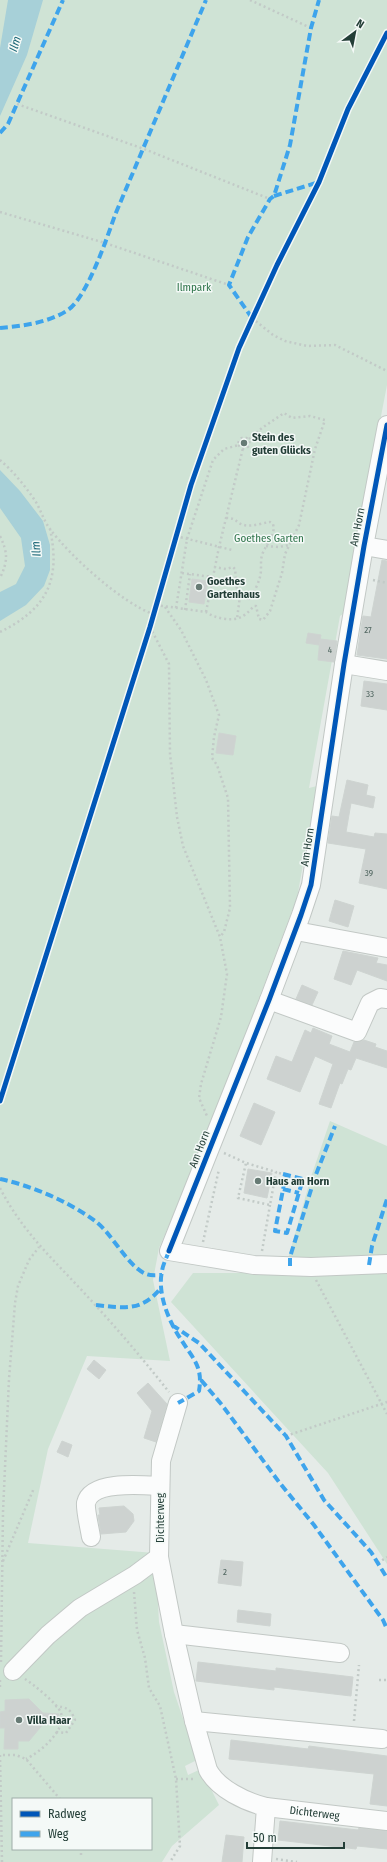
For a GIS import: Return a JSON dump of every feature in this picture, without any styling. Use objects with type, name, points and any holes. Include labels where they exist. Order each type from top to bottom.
[{"type":"street","name":"Am Horn","points":[[311,1267],[242,1264],[169,1250],[269,1000],[296,930],[311,885],[344,664],[364,546],[382,478],[387,425]]},
{"type":"street","points":[[364,546],[387,550]]},
{"type":"street","points":[[344,664],[387,671]]},
{"type":"street","points":[[296,930],[387,948]]},
{"type":"street","points":[[269,1000],[357,1032],[370,1003],[380,998],[387,999]]},
{"type":"street","points":[[311,1267],[387,1264]]},
{"type":"street","name":"Dichterweg","points":[[178,1403],[161,1461],[159,1557],[174,1634],[194,1720],[211,1775],[231,1792],[255,1804],[266,1807],[387,1821]]},
{"type":"street","points":[[91,1537],[86,1503],[90,1495],[98,1489],[130,1485],[160,1486]]},
{"type":"street","points":[[5,1669],[80,1608],[135,1575],[159,1557]]},
{"type":"street","points":[[174,1634],[340,1653]]},
{"type":"street","points":[[194,1720],[382,1739]]},
{"type":"street","points":[[262,1860],[266,1807]]},
{"type":"path","points":[[250,0],[311,28]]},
{"type":"path","points":[[17,104],[144,150],[270,199]]},
{"type":"path","points":[[0,212],[105,243],[229,285]]},
{"type":"path","points":[[252,318],[273,335],[285,341],[307,346],[335,345],[387,370]]},
{"type":"path","points":[[156,605],[206,612],[211,616],[236,619],[243,616],[254,606],[256,606],[259,619],[263,620],[270,611],[282,573],[285,554],[300,525],[315,449],[325,420],[310,416],[292,418],[284,413],[249,439],[249,445],[243,448],[214,567],[206,612]]},
{"type":"path","points":[[239,445],[241,438],[244,437],[249,439]]},
{"type":"path","points":[[239,445],[243,448]]},
{"type":"path","points":[[176,608],[187,539],[213,460],[224,449],[239,445]]},
{"type":"path","points":[[0,460],[13,473],[35,501],[50,528],[90,571],[142,610],[153,614]]},
{"type":"path","points":[[214,567],[221,569],[235,568],[237,589],[241,595],[249,599],[256,588],[260,576],[262,556],[266,546],[274,534],[273,524],[270,522],[252,526],[243,525],[235,518],[226,518]]},
{"type":"path","points":[[0,632],[27,615],[44,597],[50,583],[55,560],[50,528]]},
{"type":"path","points":[[0,536],[6,550],[6,561],[0,578]]},
{"type":"path","points":[[176,536],[232,550]]},
{"type":"path","points":[[266,546],[279,547],[290,545]]},
{"type":"path","points":[[182,573],[212,577]]},
{"type":"path","points":[[185,610],[190,574]]},
{"type":"path","points":[[236,619],[238,601],[241,595]]},
{"type":"path","points":[[165,606],[181,630],[206,680],[219,715],[214,737],[212,758],[218,765],[228,798],[230,908],[224,932],[220,937]]},
{"type":"path","points":[[150,627],[169,664],[170,754],[177,816],[182,838],[220,937],[227,974],[221,1017],[200,1084],[199,1098],[211,1121],[218,1126]]},
{"type":"path","points":[[222,1160],[223,1153]]},
{"type":"path","points":[[240,1160],[276,1172],[262,1253]]},
{"type":"path","points":[[246,1163],[238,1198],[270,1205]]},
{"type":"path","points":[[202,1247],[220,1166]]},
{"type":"path","points":[[279,1173],[283,1174]]},
{"type":"path","points":[[0,1188],[8,1203],[39,1247],[96,1305],[178,1403]]},
{"type":"path","points":[[0,1687],[5,1669],[2,1511],[9,1379],[15,1303],[18,1286],[29,1260],[39,1247]]},
{"type":"path","points":[[311,1267],[313,1274],[387,1414]]},
{"type":"path","points":[[286,1436],[387,1402]]},
{"type":"path","points":[[2,1563],[34,1488]]},
{"type":"path","points":[[378,1563],[387,1557]]},
{"type":"path","points":[[135,1575],[134,1593],[137,1630],[145,1658],[149,1688],[160,1706],[176,1779],[180,1846],[170,1862]]},
{"type":"path","points":[[353,1736],[359,1665]]},
{"type":"path","points":[[5,1669],[36,1686],[54,1706],[61,1711],[62,1719],[60,1727],[48,1744],[34,1756],[26,1760]]},
{"type":"path","points":[[379,1680],[387,1680]]},
{"type":"path","points":[[54,1706],[65,1706],[72,1712],[75,1720],[66,1733],[56,1732]]},
{"type":"path","points":[[2,1862],[0,1755],[16,1755],[26,1760],[59,1798]]},
{"type":"path","points":[[176,1779],[200,1780]]},
{"type":"path","points":[[81,1850],[81,1855]]},
{"type":"path","points":[[262,1860],[297,1862]]},
{"type":"green space","name":"Ilmpark","points":[[0,0],[387,0],[387,385],[343,614],[340,616],[309,788],[317,786],[297,898],[209,1132],[159,1248],[153,1280],[170,1361],[87,1356],[48,1449],[28,1543],[155,1553],[159,1622],[174,1692],[197,1760],[185,1766],[188,1775],[201,1769],[219,1805],[172,1846],[162,1862],[0,1862]]},
{"type":"green space","points":[[330,1121],[387,1146],[387,1564],[328,1473],[171,1302],[193,1273],[284,1273],[311,1177]]},
{"type":"water","name":"Ilm","points":[[8,0],[43,0],[27,55],[0,116],[0,48]]},
{"type":"water","name":"Ilm","points":[[0,470],[20,491],[43,521],[50,545],[50,570],[44,586],[26,605],[0,621],[0,592],[16,584],[25,566],[21,538],[0,508]]},
{"type":"building","points":[[382,560],[387,561],[387,659],[357,655],[363,616],[371,617]]},
{"type":"building","name":"Goethes Gartenhaus","points":[[192,579],[208,581],[204,604],[189,602]]},
{"type":"building","points":[[308,633],[321,635],[319,645],[306,643]]},
{"type":"building","points":[[320,639],[337,641],[334,662],[318,660]]},
{"type":"building","points":[[364,681],[387,684],[387,710],[361,706]]},
{"type":"building","points":[[219,733],[236,736],[233,755],[216,753]]},
{"type":"building","points":[[347,780],[368,785],[366,795],[375,797],[373,808],[351,803],[346,832],[374,837],[375,833],[387,834],[387,889],[359,883],[366,849],[328,843],[332,816],[339,817]]},
{"type":"building","points":[[335,900],[354,906],[348,927],[329,921]]},
{"type":"building","points":[[343,951],[378,958],[376,963],[387,965],[387,981],[357,970],[351,985],[334,979]]},
{"type":"building","points":[[302,985],[318,992],[312,1005],[296,999]]},
{"type":"building","points":[[313,1028],[332,1036],[329,1044],[350,1052],[354,1042],[364,1040],[376,1044],[375,1047],[387,1051],[387,1068],[356,1058],[351,1070],[348,1069],[342,1084],[340,1083],[331,1108],[319,1104],[333,1064],[315,1056],[300,1092],[267,1079],[276,1056],[292,1062],[305,1030],[311,1033]]},
{"type":"building","points":[[254,1103],[275,1112],[261,1145],[240,1136]]},
{"type":"building","name":"Haus am Horn","points":[[248,1169],[272,1173],[267,1198],[244,1193]]},
{"type":"building","points":[[94,1360],[106,1370],[99,1379],[87,1369]]},
{"type":"building","points":[[148,1383],[167,1404],[156,1442],[144,1438],[152,1411],[137,1393]]},
{"type":"building","points":[[62,1441],[72,1445],[68,1457],[57,1452]]},
{"type":"building","points":[[124,1506],[133,1514],[134,1521],[126,1532],[101,1534],[98,1515],[100,1515],[99,1508]]},
{"type":"building","points":[[221,1560],[243,1562],[241,1586],[218,1583]]},
{"type":"building","points":[[238,1610],[271,1614],[270,1626],[237,1622]]},
{"type":"building","points":[[198,1662],[276,1671],[276,1668],[353,1677],[351,1696],[274,1687],[274,1690],[196,1681]]},
{"type":"building","name":"Villa Haar","points":[[29,1699],[43,1713],[59,1714],[58,1724],[44,1723],[29,1741],[18,1741],[18,1749],[4,1749],[5,1728],[0,1728],[0,1712],[5,1711],[5,1700]]},
{"type":"building","points":[[231,1740],[308,1749],[309,1746],[387,1756],[387,1806],[370,1804],[374,1774],[229,1759]]},
{"type":"building","points":[[280,1821],[358,1830],[359,1828],[387,1831],[387,1849],[357,1846],[356,1849],[278,1840]]},
{"type":"building","points":[[226,1835],[244,1837],[242,1862],[222,1862]]},
{"type":"marked path","points":[[0,133],[8,124],[63,0]]},
{"type":"marked path","points":[[0,328],[26,325],[52,318],[68,310],[82,293],[96,266],[115,215],[206,0]]},
{"type":"marked path","points":[[252,318],[229,285],[248,237],[270,199],[274,196],[290,145],[311,28],[319,0]]},
{"type":"marked path","points":[[274,196],[319,182]]},
{"type":"marked path","points":[[290,1266],[290,1257],[315,1177],[335,1126]]},
{"type":"marked path","points":[[283,1174],[303,1179],[287,1233],[275,1231],[286,1174]]},
{"type":"marked path","points":[[0,1179],[37,1190],[73,1207],[101,1226],[132,1264],[139,1270],[148,1275],[162,1275]]},
{"type":"marked path","points":[[283,1189],[299,1193]]},
{"type":"marked path","points":[[369,1265],[372,1246],[387,1199]]},
{"type":"marked path","points":[[169,1251],[164,1263],[161,1280],[161,1289],[165,1308],[177,1333],[194,1359],[200,1376],[199,1391],[178,1403]]},
{"type":"marked path","points":[[96,1305],[132,1307],[139,1305],[154,1296],[161,1288]]},
{"type":"marked path","points":[[172,1325],[199,1343],[286,1436],[324,1500],[371,1552],[387,1578]]},
{"type":"marked path","points":[[201,1380],[314,1525],[383,1620],[387,1629]]},
{"type":"cycle path","points":[[0,1101],[150,627],[191,485],[239,348],[277,265],[319,182],[348,109],[387,33]]},
{"type":"cycle path","points":[[169,1251],[269,1000],[311,885],[344,664],[364,546],[387,425]]},
{"type":"place","name":"Stein des guten Glücks","points":[[244,443]]},
{"type":"place","name":"Goethes Gartenhaus","points":[[199,587]]},
{"type":"place","name":"Haus am Horn","points":[[258,1181]]},
{"type":"place","name":"Villa Haar","points":[[19,1720]]},
{"type":"park label","name":"Goethes Garten","points":[[269,538]]}]
